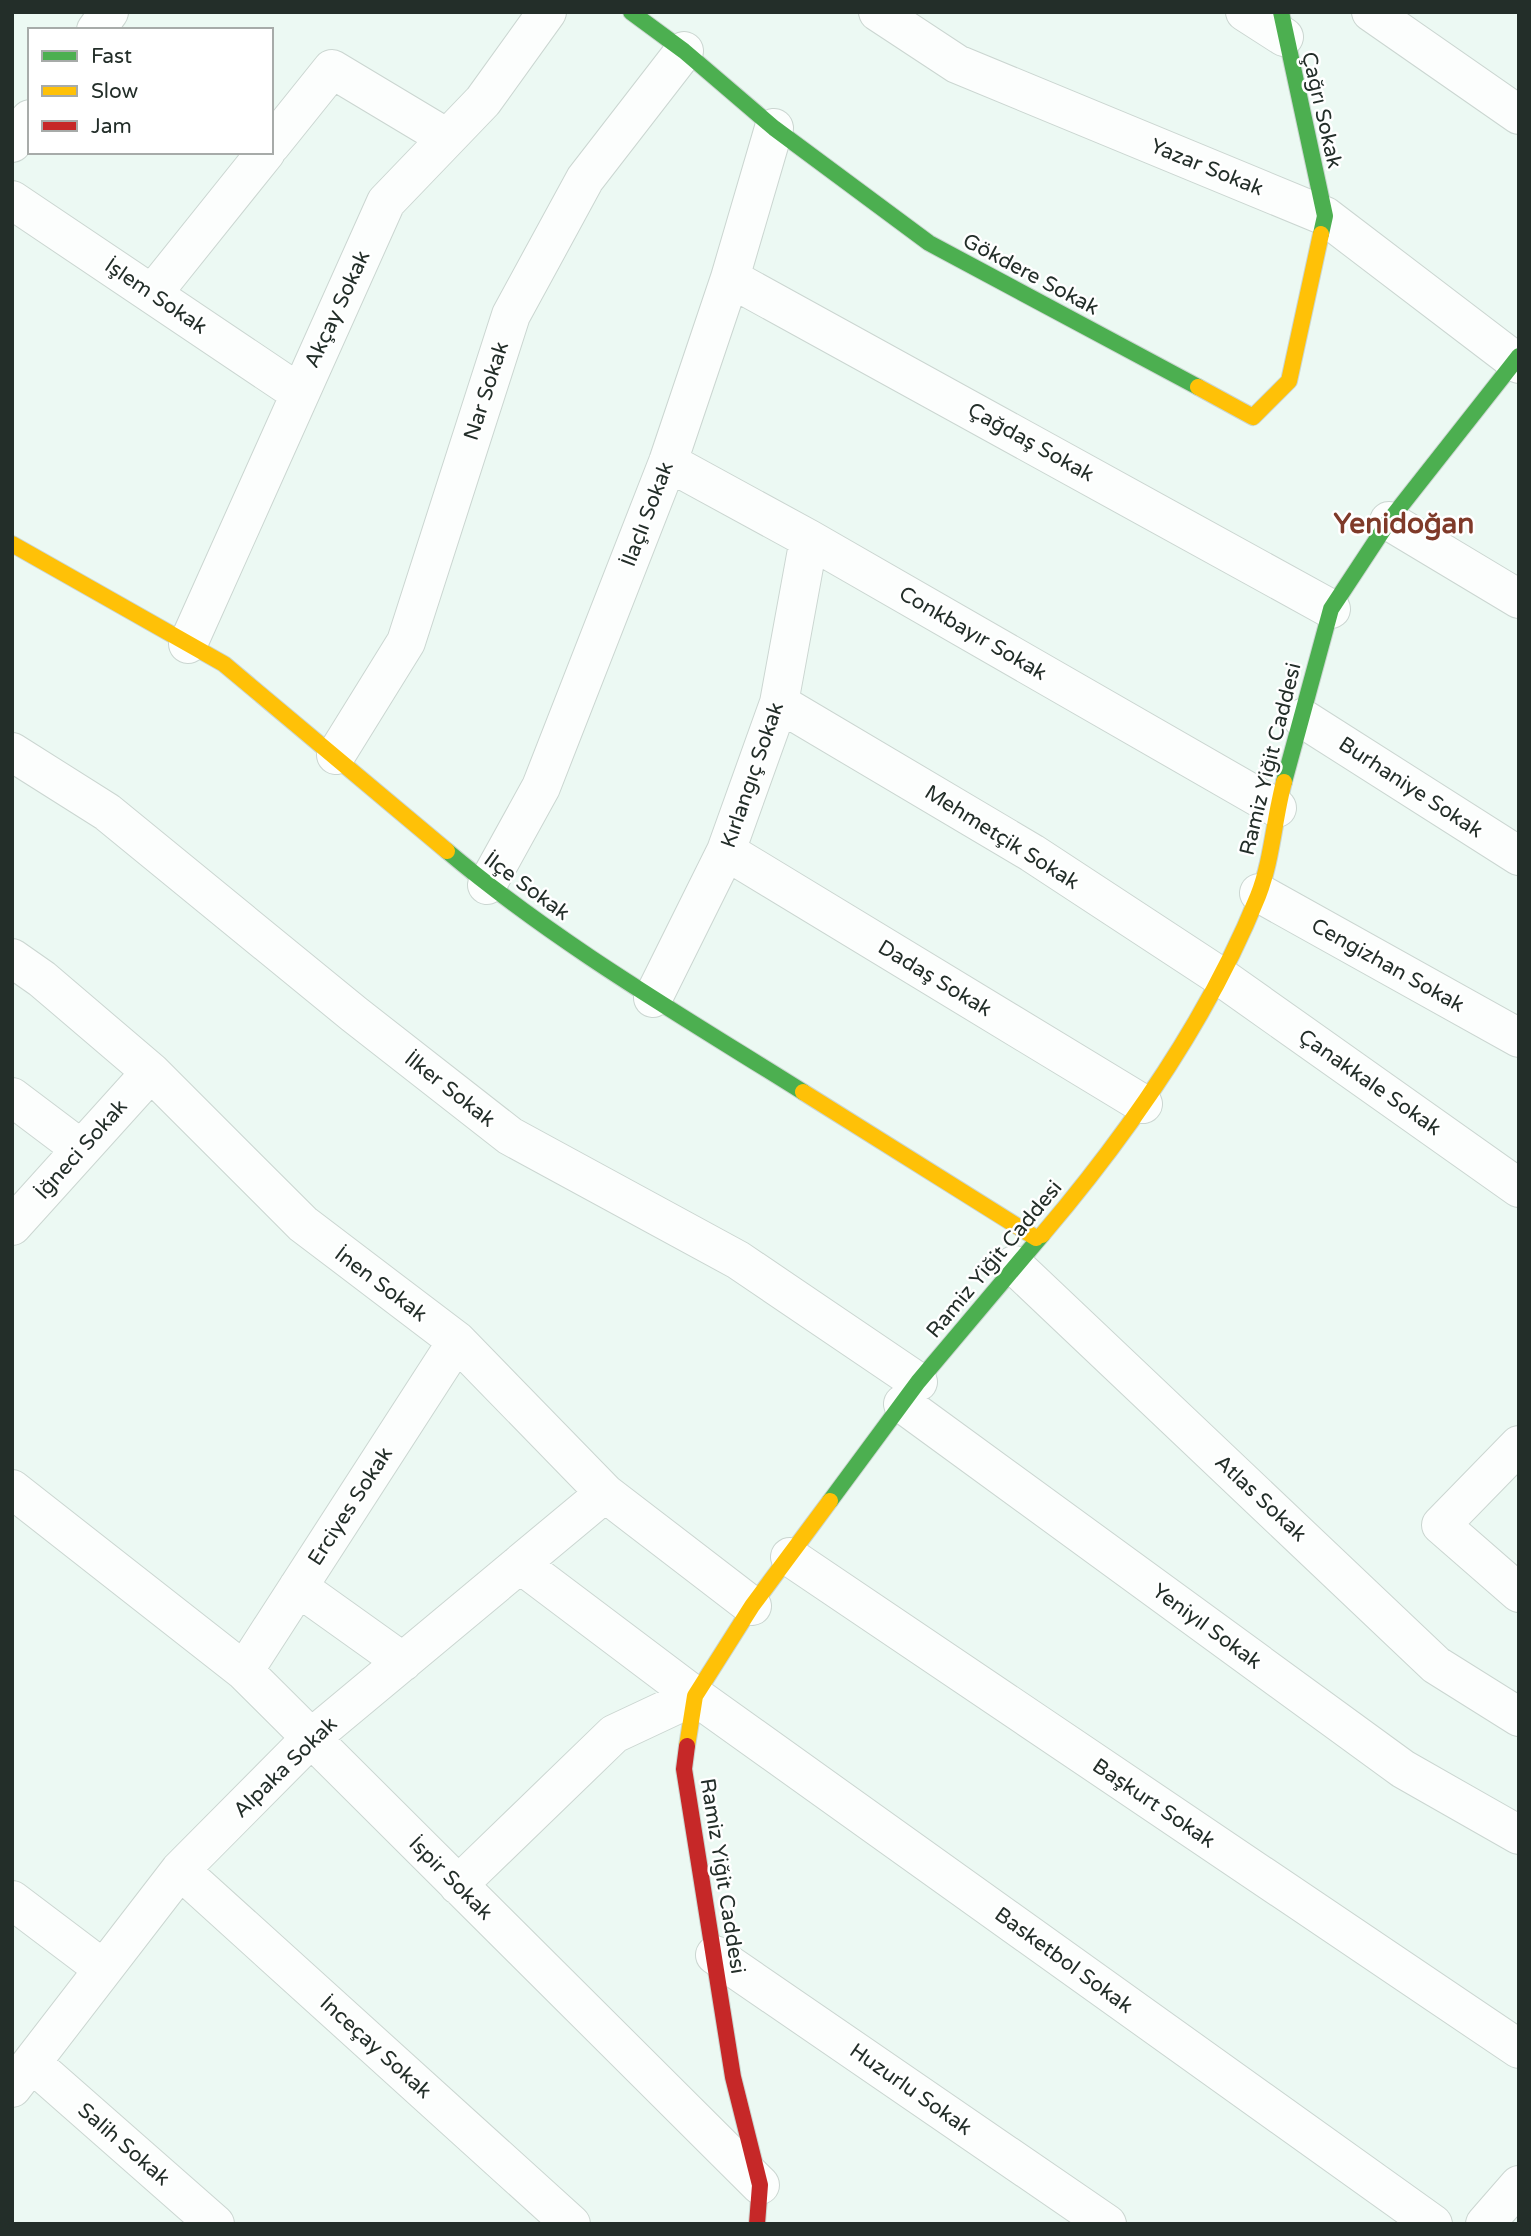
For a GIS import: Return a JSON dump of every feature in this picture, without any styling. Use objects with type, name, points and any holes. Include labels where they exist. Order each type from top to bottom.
[{"type":"street","points":[[97,28],[108,12]]},
{"type":"street","name":"Akçay Sokak","points":[[188,644],[386,202],[483,101],[547,12]]},
{"type":"street","name":"Gökdere Sokak","points":[[631,12],[684,51],[774,128],[929,243],[1253,417],[1289,381],[1325,216]]},
{"type":"street","name":"Yazar Sokak","points":[[878,12],[957,64],[1325,216],[1517,360]]},
{"type":"street","points":[[1245,12],[1282,25]]},
{"type":"street","points":[[1371,12],[1519,116]]},
{"type":"street","name":"Çağrı Sokak","points":[[1282,25],[1325,216]]},
{"type":"street","name":"Nar Sokak","points":[[336,755],[406,642],[511,315],[585,179],[684,51]]},
{"type":"street","points":[[273,143],[332,69],[447,138]]},
{"type":"street","points":[[12,143],[28,122]]},
{"type":"street","name":"İlaçlı Sokak","points":[[486,885],[541,787],[668,462],[730,278],[774,128]]},
{"type":"street","points":[[153,293],[264,154]]},
{"type":"street","name":"İşlem Sokak","points":[[12,200],[299,393]]},
{"type":"street","name":"Çağdaş Sokak","points":[[730,278],[1331,609]]},
{"type":"street","name":"Ramiz Yiğit Caddesi","points":[[757,2224],[761,2185],[733,2077],[684,1769],[695,1696],[752,1606],[911,1393],[1025,1252],[1081,1189],[1143,1104],[1221,977],[1258,892],[1277,808],[1331,609],[1389,521],[1517,360]]},
{"type":"street","name":"Conkbayır Sokak","points":[[668,462],[809,539],[1277,808]]},
{"type":"street","points":[[1389,521],[1519,599]]},
{"type":"street","name":"Kırlangıç Sokak","points":[[653,998],[726,852],[779,704],[809,539]]},
{"type":"street","name":"İlçe Sokak","points":[[12,544],[224,664],[336,755],[486,885],[1025,1252]]},
{"type":"street","name":"Mehmetçik Sokak","points":[[779,704],[1032,853],[1221,977]]},
{"type":"street","name":"Burhaniye Sokak","points":[[1302,718],[1519,856]]},
{"type":"street","name":"İlker Sokak","points":[[12,752],[107,812],[354,1014],[510,1136],[738,1260],[911,1393]]},
{"type":"street","name":"Dadaş Sokak","points":[[726,852],[1143,1104]]},
{"type":"street","name":"Cengizhan Sokak","points":[[1258,892],[1519,1038]]},
{"type":"street","name":"İnen Sokak","points":[[12,958],[42,979],[150,1072],[303,1224],[457,1341],[605,1493],[752,1606]]},
{"type":"street","name":"Çanakkale Sokak","points":[[1221,977],[1519,1188]]},
{"type":"street","name":"İğneci Sokak","points":[[12,1226],[150,1072]]},
{"type":"street","points":[[12,1097],[81,1149]]},
{"type":"street","name":"Atlas Sokak","points":[[1025,1252],[1436,1665],[1519,1717]]},
{"type":"street","name":"Erciyes Sokak","points":[[244,1671],[457,1341]]},
{"type":"street","name":"Yeniyıl Sokak","points":[[911,1393],[1402,1769],[1519,1835]]},
{"type":"street","points":[[1519,1445],[1441,1525],[1519,1592]]},
{"type":"street","name":"İspir Sokak","points":[[12,1489],[133,1581],[244,1671],[761,2185]]},
{"type":"street","name":"Alpaka Sokak","points":[[23,2076],[180,1870],[311,1738],[605,1493]]},
{"type":"street","name":"Başkurt Sokak","points":[[790,1557],[1519,2049]]},
{"type":"street","name":"Basketbol Sokak","points":[[520,1564],[695,1696],[1433,2224]]},
{"type":"street","points":[[298,1587],[403,1662]]},
{"type":"street","points":[[458,1885],[614,1734],[695,1696]]},
{"type":"street","name":"İnceçay Sokak","points":[[180,1870],[571,2224]]},
{"type":"street","points":[[12,1900],[103,1968]]},
{"type":"street","name":"Huzurlu Sokak","points":[[715,1955],[1107,2224]]},
{"type":"street","name":"Salih Sokak","points":[[23,2076],[215,2224]]},
{"type":"street","points":[[1485,2224],[1519,2185]]},
{"type":"traffic: fast","points":[[631,12],[684,51],[774,128],[929,243],[1198,387]]},
{"type":"traffic: fast","points":[[1281,12],[1325,216],[1321,234]]},
{"type":"traffic: fast","points":[[1284,782],[1331,609],[1389,521],[1519,356]]},
{"type":"traffic: fast","points":[[447,851],[576,948],[803,1092]]},
{"type":"traffic: fast","points":[[830,1501],[918,1382],[1042,1235]]},
{"type":"traffic: slow","points":[[1198,387],[1253,417],[1289,381],[1321,234]]},
{"type":"traffic: slow","points":[[12,544],[224,664],[447,851]]},
{"type":"traffic: slow","points":[[1042,1235],[1135,1116],[1164,1074],[1215,987],[1263,883],[1284,782]]},
{"type":"traffic: slow","points":[[803,1092],[1036,1238]]},
{"type":"traffic: slow","points":[[687,1746],[695,1696],[752,1606],[830,1501]]},
{"type":"traffic: jam","points":[[687,1746],[684,1769],[733,2077],[760,2185],[757,2224]]},
{"type":"district","name":"Yenidoğan","points":[[1404,523]]}]
